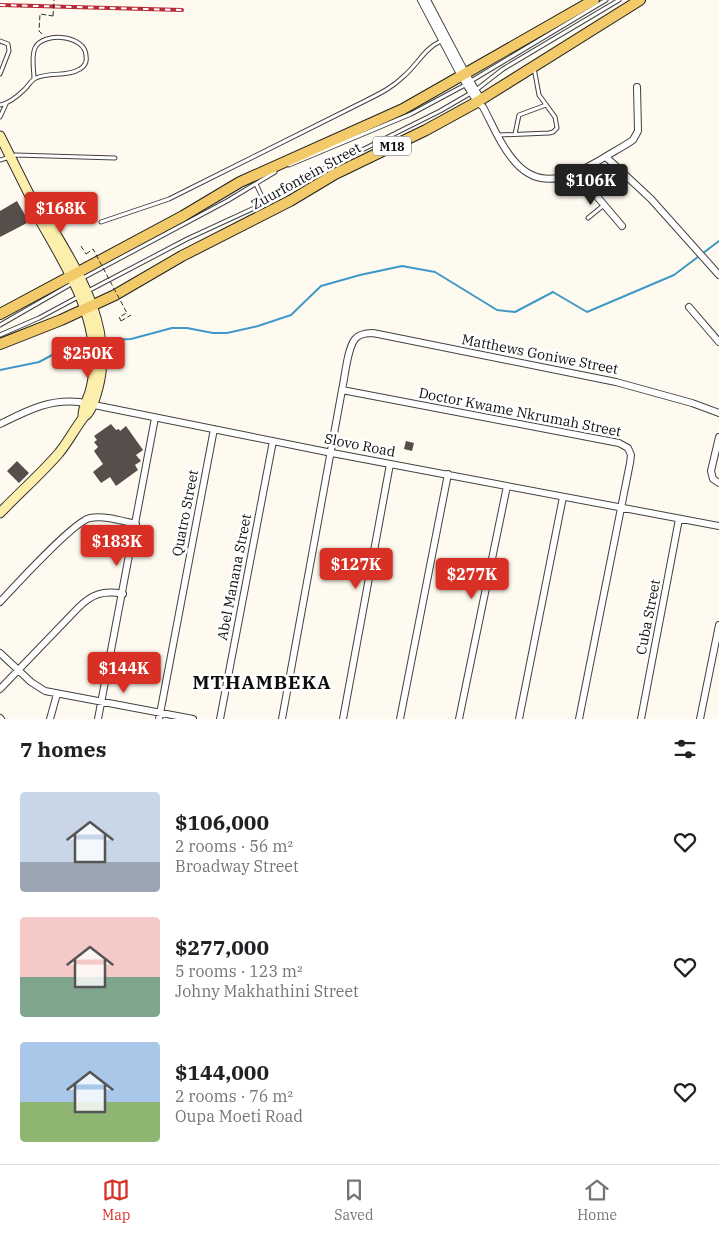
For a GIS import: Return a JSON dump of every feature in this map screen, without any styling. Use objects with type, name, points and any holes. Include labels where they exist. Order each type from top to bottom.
[{"type":"main road","name":"Zuurfontein Street","points":[[75,277],[240,182],[381,120],[466,79],[594,0]]},
{"type":"main road","name":"Zuurfontein Street","points":[[89,307],[115,295],[182,256],[290,201],[335,174],[481,103],[533,67],[640,0]]},
{"type":"main road","name":"M18","points":[[0,314],[75,277]]},
{"type":"main road","name":"M18","points":[[0,344],[89,307]]},
{"type":"street","points":[[426,1],[466,79]]},
{"type":"street","points":[[426,1],[442,41],[474,91],[498,135],[517,164],[531,175],[548,179],[562,178],[577,173],[628,143],[636,136],[638,124],[637,87]]},
{"type":"street","points":[[0,136],[31,198],[32,206],[84,293],[94,325],[98,358],[89,403],[82,411],[83,418],[72,437],[0,512]]},
{"type":"street","points":[[606,157],[639,186],[666,214],[719,275]]},
{"type":"street","points":[[577,173],[622,226]]},
{"type":"street","points":[[690,307],[719,342]]},
{"type":"street","name":"Matthews Goniwe Street","points":[[342,390],[355,338],[361,335],[373,334],[616,382],[692,403],[719,413]]},
{"type":"street","points":[[282,719],[342,390]]},
{"type":"street","name":"Doctor Kwame Nkrumah Street","points":[[342,390],[624,445],[628,448],[631,455],[579,719]]},
{"type":"street","name":"Slovo Road","points":[[0,424],[45,404],[69,401],[89,403],[332,453],[719,526]]},
{"type":"street","points":[[98,719],[155,418]]},
{"type":"street","name":"Quatro Street","points":[[159,715],[214,429]]},
{"type":"street","points":[[719,437],[711,471],[713,479],[719,483]]},
{"type":"street","name":"Abel Manana Street","points":[[220,719],[273,440]]},
{"type":"street","points":[[343,719],[390,464]]},
{"type":"street","points":[[400,719],[448,474]]},
{"type":"street","points":[[459,719],[507,486]]},
{"type":"street","points":[[519,719],[564,497]]},
{"type":"street","points":[[0,602],[70,531],[86,519],[97,517],[136,524]]},
{"type":"street","name":"Cuba Street","points":[[641,719],[679,519]]},
{"type":"street","points":[[0,689],[92,596],[108,592],[123,594]]},
{"type":"street","points":[[700,719],[719,625]]},
{"type":"street","points":[[0,653],[36,686],[57,694],[102,701],[159,715],[193,719]]},
{"type":"street","points":[[50,719],[57,694]]},
{"type":"lane","points":[[0,325],[75,277],[227,201],[280,169],[411,114],[466,79],[606,0]]},
{"type":"lane","points":[[0,335],[39,318],[187,238],[265,203],[290,190],[314,174],[440,111],[474,91],[503,70],[619,0]]},
{"type":"lane","points":[[0,117],[7,104],[34,79],[49,74],[78,70],[85,64],[86,53],[79,43],[68,39],[46,38],[39,42],[34,52],[34,79]]},
{"type":"lane","points":[[0,41],[8,44],[9,50],[0,74]]},
{"type":"lane","points":[[101,222],[169,199],[387,90],[402,78],[428,49],[442,41]]},
{"type":"lane","points":[[498,135],[549,133],[555,130],[558,125],[547,104],[538,94],[533,67]]},
{"type":"lane","points":[[0,105],[7,104]]},
{"type":"lane","points":[[515,134],[519,115],[547,104]]},
{"type":"lane","points":[[0,160],[9,156],[26,155],[115,158]]},
{"type":"lane","points":[[256,184],[265,203]]},
{"type":"lane","points":[[588,218],[604,205]]},
{"type":"path","points":[[46,38],[40,31],[40,14],[53,16],[54,0]]},
{"type":"path","points":[[81,246],[86,254],[93,249],[124,306],[127,313],[119,317],[121,321],[131,315]]},
{"type":"building","points":[[17,201],[29,222],[0,237],[0,211]]},
{"type":"building","points":[[111,424],[116,430],[119,429],[120,431],[126,426],[143,450],[136,455],[141,461],[135,465],[138,470],[116,486],[110,477],[101,483],[93,472],[103,464],[94,451],[98,447],[94,442],[97,440],[94,436]]},
{"type":"building","points":[[406,441],[414,443],[412,451],[404,449]]},
{"type":"building","points":[[17,461],[29,473],[19,483],[7,471]]},
{"type":"waterway","points":[[103,340],[131,339],[172,328],[227,333],[258,326],[291,315],[321,286],[402,266],[435,272],[497,310],[515,312],[553,292],[587,312],[674,275],[719,241]]},
{"type":"waterway","points":[[0,370],[39,362],[54,354],[63,346],[91,340]]},
{"type":"railway","points":[[0,5],[182,10]]},
{"type":"district","name":"MTHAMBEKA","points":[[262,682]]}]
